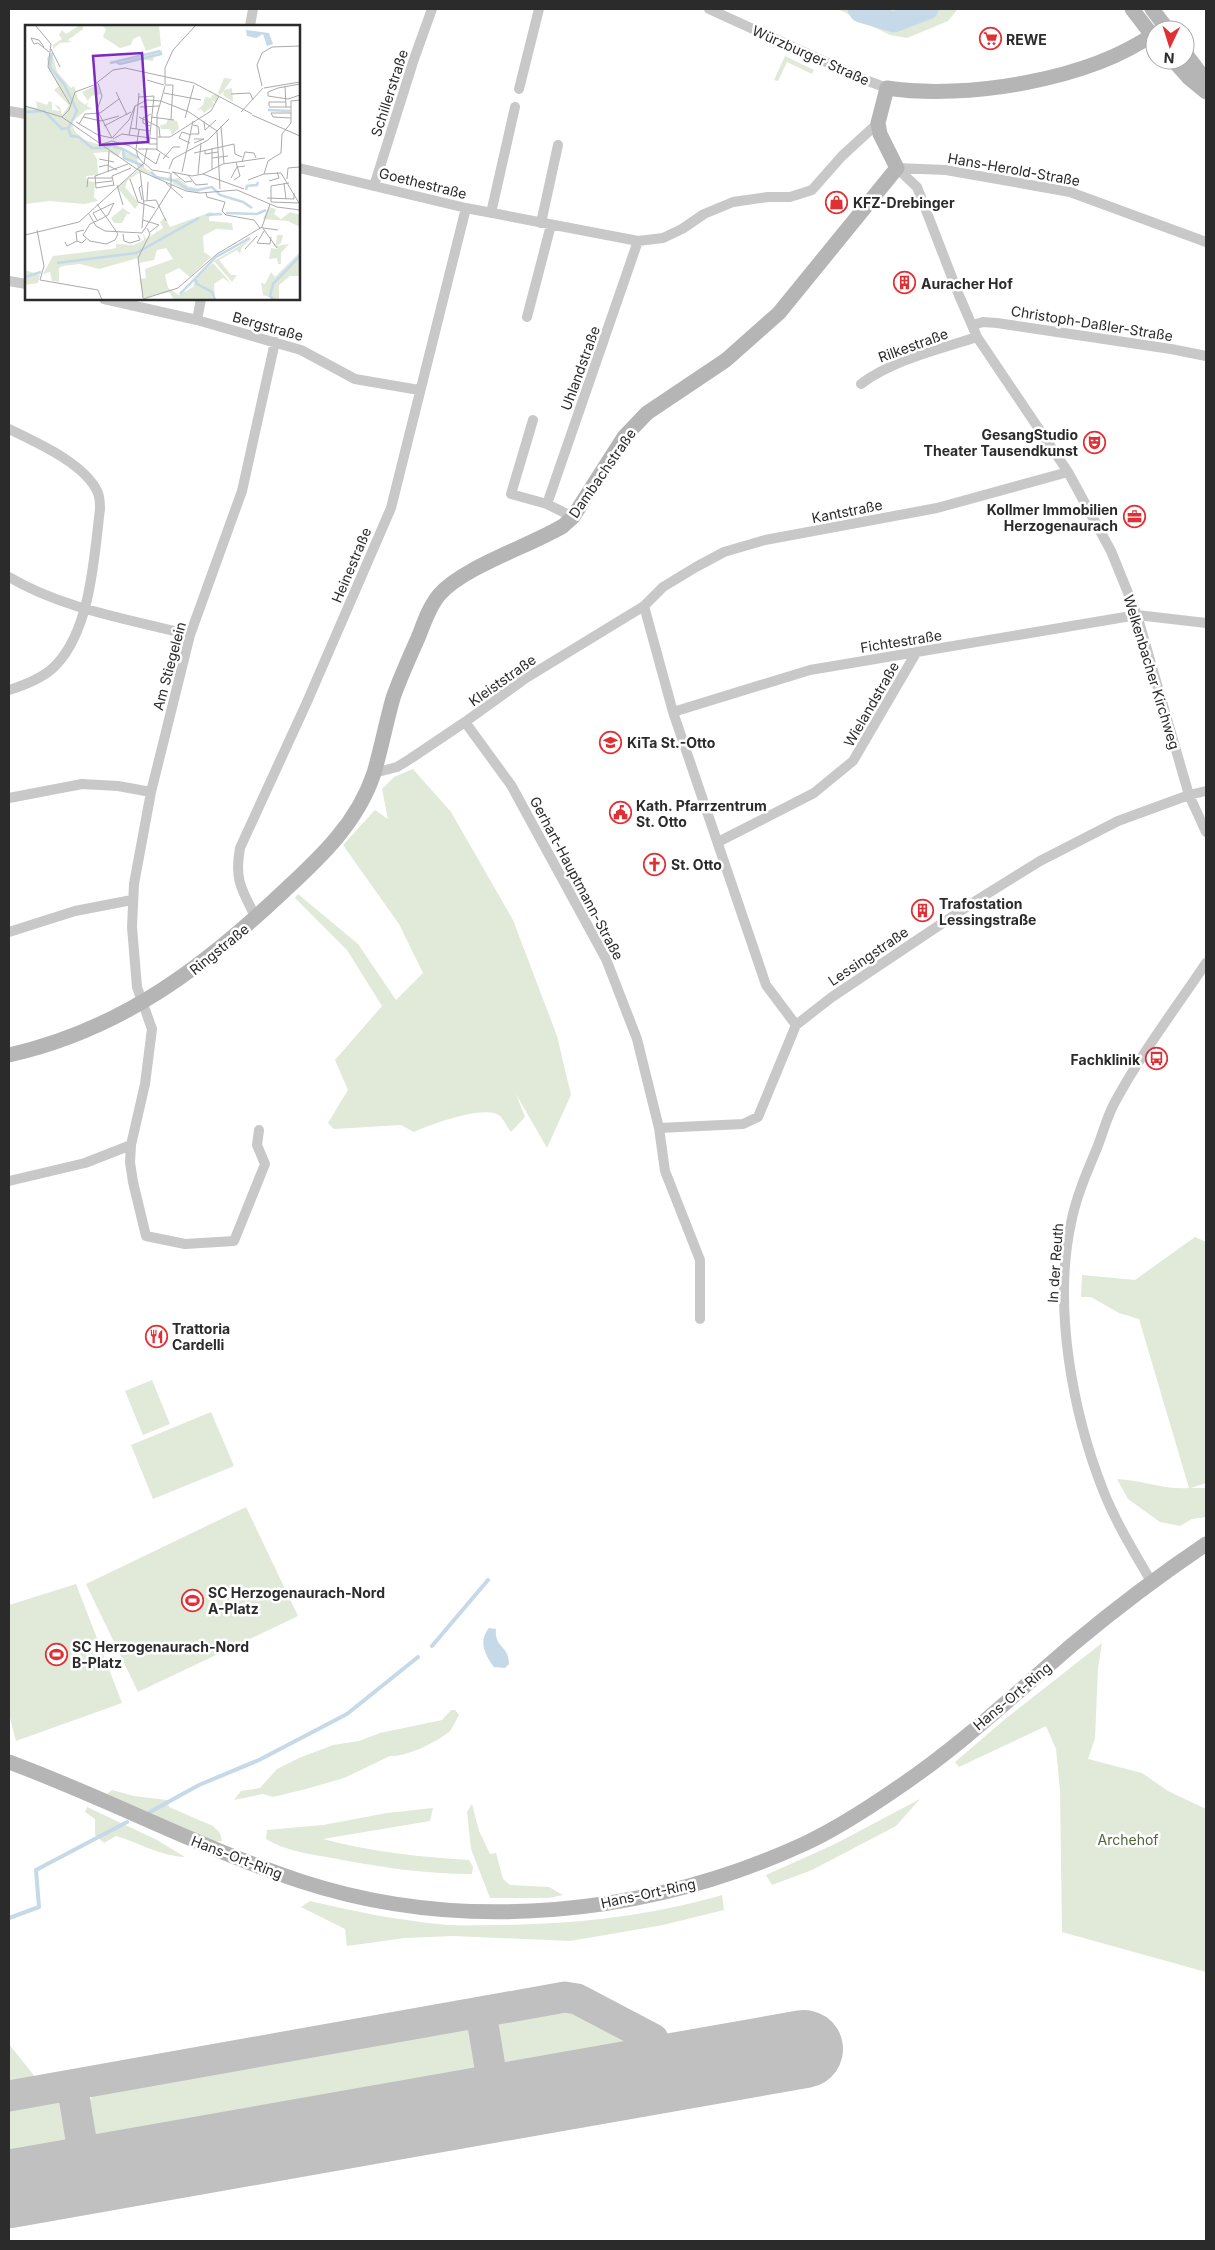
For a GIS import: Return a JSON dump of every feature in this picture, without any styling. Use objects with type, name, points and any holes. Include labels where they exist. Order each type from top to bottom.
[{"type":"street","points":[[250,25],[253,9]]},
{"type":"street","name":"Schillerstraße","points":[[374,186],[414,58],[432,9]]},
{"type":"street","points":[[519,89],[539,9]]},
{"type":"street","name":"Würzburger Straße","points":[[708,9],[868,81],[887,88],[917,91],[945,91],[1005,85],[1076,71],[1110,59],[1145,40]]},
{"type":"street","points":[[1132,9],[1145,20]]},
{"type":"street","points":[[1195,67],[1206,81]]},
{"type":"street","points":[[1182,70],[1206,92]]},
{"type":"street","name":"Würzburger Straße","points":[[878,123],[887,88]]},
{"type":"street","points":[[491,213],[515,108]]},
{"type":"street","points":[[9,111],[25,114]]},
{"type":"street","name":"Goethestraße","points":[[300,168],[466,208],[638,241],[663,238],[682,229],[704,214],[733,202],[768,197],[790,197],[812,190],[842,156],[878,123]]},
{"type":"street","name":"Welkenbacher Kirchweg","points":[[878,123],[880,134],[898,168],[917,187],[958,294],[977,336],[1068,472],[1111,551],[1137,615],[1189,795],[1206,832]]},
{"type":"street","points":[[527,316],[546,224],[558,145]]},
{"type":"street","name":"Hans-Herold-Straße","points":[[898,168],[946,170],[1070,192],[1206,242]]},
{"type":"street","name":"Dambachstraße","points":[[374,773],[394,696],[430,608],[440,594],[452,583],[547,536],[573,517],[624,437],[647,413],[726,360],[779,313],[898,168]]},
{"type":"street","name":"Heinestraße","points":[[256,918],[237,876],[240,848],[307,702],[391,508],[466,208]]},
{"type":"street","name":"Uhlandstraße","points":[[547,504],[638,241]]},
{"type":"street","points":[[9,281],[25,284]]},
{"type":"street","name":"Bergstraße","points":[[108,300],[197,320],[301,350],[355,379],[419,390]]},
{"type":"street","points":[[197,320],[201,300]]},
{"type":"street","name":"Christoph-Daßler-Straße","points":[[972,325],[983,322],[997,323],[1206,356]]},
{"type":"street","name":"Rilkestraße","points":[[861,384],[872,376],[891,367],[977,336]]},
{"type":"street","name":"Am Stiegelein","points":[[259,1130],[257,1145],[265,1164],[234,1241],[184,1244],[146,1236],[133,1182],[131,1145],[146,1084],[152,1030],[136,987],[132,900],[151,792],[190,635],[242,491],[275,342]]},
{"type":"street","points":[[533,420],[511,494],[547,504],[573,517]]},
{"type":"street","points":[[9,429],[72,464],[88,478],[98,494],[100,509],[86,609],[71,645],[56,666],[31,682],[9,690]]},
{"type":"street","name":"Kantstraße","points":[[644,606],[663,587],[724,552],[765,540],[937,508],[1068,472]]},
{"type":"street","points":[[9,576],[30,589],[86,609],[190,635]]},
{"type":"street","points":[[644,606],[673,712],[766,985],[796,1025]]},
{"type":"street","name":"Kleiststraße","points":[[374,773],[397,767],[465,722],[526,678],[644,606]]},
{"type":"street","name":"Fichtestraße","points":[[673,712],[810,670],[1137,615],[1206,623]]},
{"type":"street","name":"Wielandstraße","points":[[718,842],[814,793],[853,761],[916,653]]},
{"type":"street","name":"Gerhart-Hauptmann-Straße","points":[[465,722],[511,785],[606,959],[637,1039],[659,1128],[665,1172],[700,1260],[700,1319]]},
{"type":"street","name":"Ringstraße","points":[[9,1055],[38,1048],[73,1035],[142,1004],[220,950],[312,865],[347,826],[358,811],[374,773]]},
{"type":"street","points":[[9,798],[82,784],[118,786],[151,792]]},
{"type":"street","name":"Lessingstraße","points":[[659,1128],[743,1124],[758,1117],[796,1025],[832,997],[914,941],[1040,861],[1118,821],[1189,795],[1206,791]]},
{"type":"street","points":[[9,932],[75,911],[132,900]]},
{"type":"street","name":"In der Reuth","points":[[1152,1583],[1118,1523],[1102,1489],[1079,1415],[1064,1307],[1065,1269],[1070,1222],[1114,1103],[1152,1042],[1206,963]]},
{"type":"street","points":[[9,1181],[85,1163],[131,1145]]},
{"type":"street","name":"Hans-Ort-Ring","points":[[9,1762],[232,1857],[303,1882],[369,1899],[435,1908],[502,1911],[567,1908],[630,1900],[691,1884],[755,1864],[806,1843],[853,1818],[898,1788],[1041,1673],[1074,1643],[1206,1544]]},
{"type":"green space","points":[[838,9],[958,9],[948,21],[907,38],[890,35]]},
{"type":"green space","points":[[785,56],[814,70],[812,74],[787,62],[778,81],[774,80]]},
{"type":"green space","points":[[413,769],[451,812],[513,920],[557,1036],[571,1095],[547,1148],[516,1094],[525,1117],[511,1132],[500,1116],[483,1112],[457,1117],[414,1132],[401,1125],[334,1129],[328,1123],[348,1090],[335,1060],[382,1006],[347,950],[295,898],[298,894],[358,944],[396,1000],[423,973],[399,924],[343,845],[375,810],[388,819],[382,789],[394,777]]},
{"type":"green space","points":[[1195,1237],[1206,1242],[1206,1483],[1191,1488],[1206,1488],[1206,1517],[1192,1519],[1180,1526],[1160,1522],[1128,1499],[1117,1479],[1171,1488],[1189,1488],[1139,1319],[1119,1313],[1091,1297],[1081,1297],[1082,1275],[1135,1280]]},
{"type":"green space","points":[[152,1380],[170,1424],[143,1435],[125,1391]]},
{"type":"green space","points":[[211,1412],[234,1466],[153,1499],[131,1445]]},
{"type":"green space","name":"SC Herzogenaurach-Nord A-Platz","points":[[246,1507],[298,1616],[138,1692],[86,1584]]},
{"type":"green space","name":"SC Herzogenaurach-Nord B-Platz","points":[[76,1584],[122,1703],[16,1741],[9,1714],[9,1605]]},
{"type":"green space","name":"Archehof","points":[[1102,1643],[1098,1668],[1095,1738],[1088,1759],[1142,1773],[1168,1791],[1206,1809],[1206,1972],[1062,1932],[1060,1790],[1056,1749],[1046,1726],[959,1767],[955,1762],[1004,1720]]},
{"type":"green space","points":[[451,1710],[455,1710],[459,1715],[450,1730],[444,1736],[421,1748],[397,1756],[390,1756],[344,1778],[306,1789],[273,1797],[263,1794],[234,1800],[241,1791],[260,1788],[277,1769],[299,1758],[333,1745],[359,1741],[380,1733],[442,1720]]},
{"type":"green space","points":[[112,1790],[134,1796],[167,1800],[169,1807],[213,1826],[220,1833],[222,1841],[214,1841],[107,1794]]},
{"type":"green space","points":[[920,1799],[896,1826],[812,1870],[772,1885],[766,1875],[835,1844]]},
{"type":"green space","points":[[472,1804],[479,1831],[490,1854],[496,1853],[503,1879],[510,1885],[549,1887],[563,1895],[548,1898],[490,1898],[471,1849],[467,1812]]},
{"type":"green space","points":[[87,1807],[157,1840],[185,1857],[159,1852],[116,1836],[104,1843],[95,1835],[95,1819],[85,1812]]},
{"type":"green space","points":[[433,1808],[430,1821],[323,1839],[396,1853],[469,1860],[473,1867],[472,1874],[419,1871],[367,1864],[298,1852],[266,1839],[267,1830],[323,1825],[387,1813]]},
{"type":"green space","points":[[722,1895],[724,1910],[663,1925],[570,1941],[453,1936],[405,1938],[347,1946],[345,1929],[301,1907],[310,1901],[379,1916],[448,1925],[529,1924],[613,1918],[668,1908]]},
{"type":"green space","points":[[570,2004],[632,2036],[635,2046],[631,2052],[624,2059],[616,2063],[565,2073],[524,2077],[517,2076],[506,2069],[497,2054],[495,2042],[500,2021],[508,2015]]},
{"type":"green space","points":[[448,2023],[461,2025],[472,2030],[479,2039],[482,2049],[482,2060],[478,2072],[471,2082],[459,2091],[126,2150],[111,2149],[103,2146],[95,2140],[87,2124],[87,2107],[90,2099],[103,2086]]},
{"type":"green space","points":[[9,2044],[36,2078],[9,2083]]},
{"type":"green space","points":[[46,2096],[63,2100],[70,2109],[73,2115],[75,2130],[72,2144],[65,2154],[53,2161],[9,2170],[9,2102]]},
{"type":"water","points":[[489,1628],[496,1629],[497,1640],[507,1653],[509,1664],[505,1668],[494,1667],[484,1648],[484,1638]]},
{"type":"waterway","points":[[858,9],[860,12],[894,22],[928,9]]},
{"type":"waterway","points":[[432,1646],[488,1580]]},
{"type":"waterway","points":[[150,1812],[199,1785],[259,1760],[347,1714],[418,1657]]},
{"type":"waterway","points":[[9,1918],[39,1907],[36,1870],[127,1822]]},
{"type":"taxiway","points":[[9,2096],[565,1997],[577,1999],[653,2039],[662,2074]]},
{"type":"taxiway","points":[[481,2013],[496,2103]]},
{"type":"taxiway","points":[[72,2085],[87,2175]]},
{"type":"runway","points":[[9,2189],[804,2049]]},
{"type":"place","name":"REWE","points":[[990,39]]},
{"type":"place","name":"KFZ-Drebinger","points":[[837,202]]},
{"type":"place","name":"Auracher Hof","points":[[905,283]]},
{"type":"place","name":"GesangStudio Theater Tausendkunst","points":[[1094,442]]},
{"type":"place","name":"Kollmer Immobilien Herzogenaurach","points":[[1134,517]]},
{"type":"place","name":"KiTa St.-Otto","points":[[611,742]]},
{"type":"place","name":"Kath. Pfarrzentrum St. Otto","points":[[620,813]]},
{"type":"place","name":"St. Otto","points":[[655,864]]},
{"type":"place","name":"Trafostation Lessingstraße","points":[[923,911]]},
{"type":"place","name":"Fachklinik","points":[[1156,1059]]},
{"type":"place","name":"Trattoria Cardelli","points":[[156,1336]]},
{"type":"place","name":"SC Herzogenaurach-Nord A-Platz","points":[[192,1600]]},
{"type":"place","name":"SC Herzogenaurach-Nord B-Platz","points":[[56,1654]]}]
